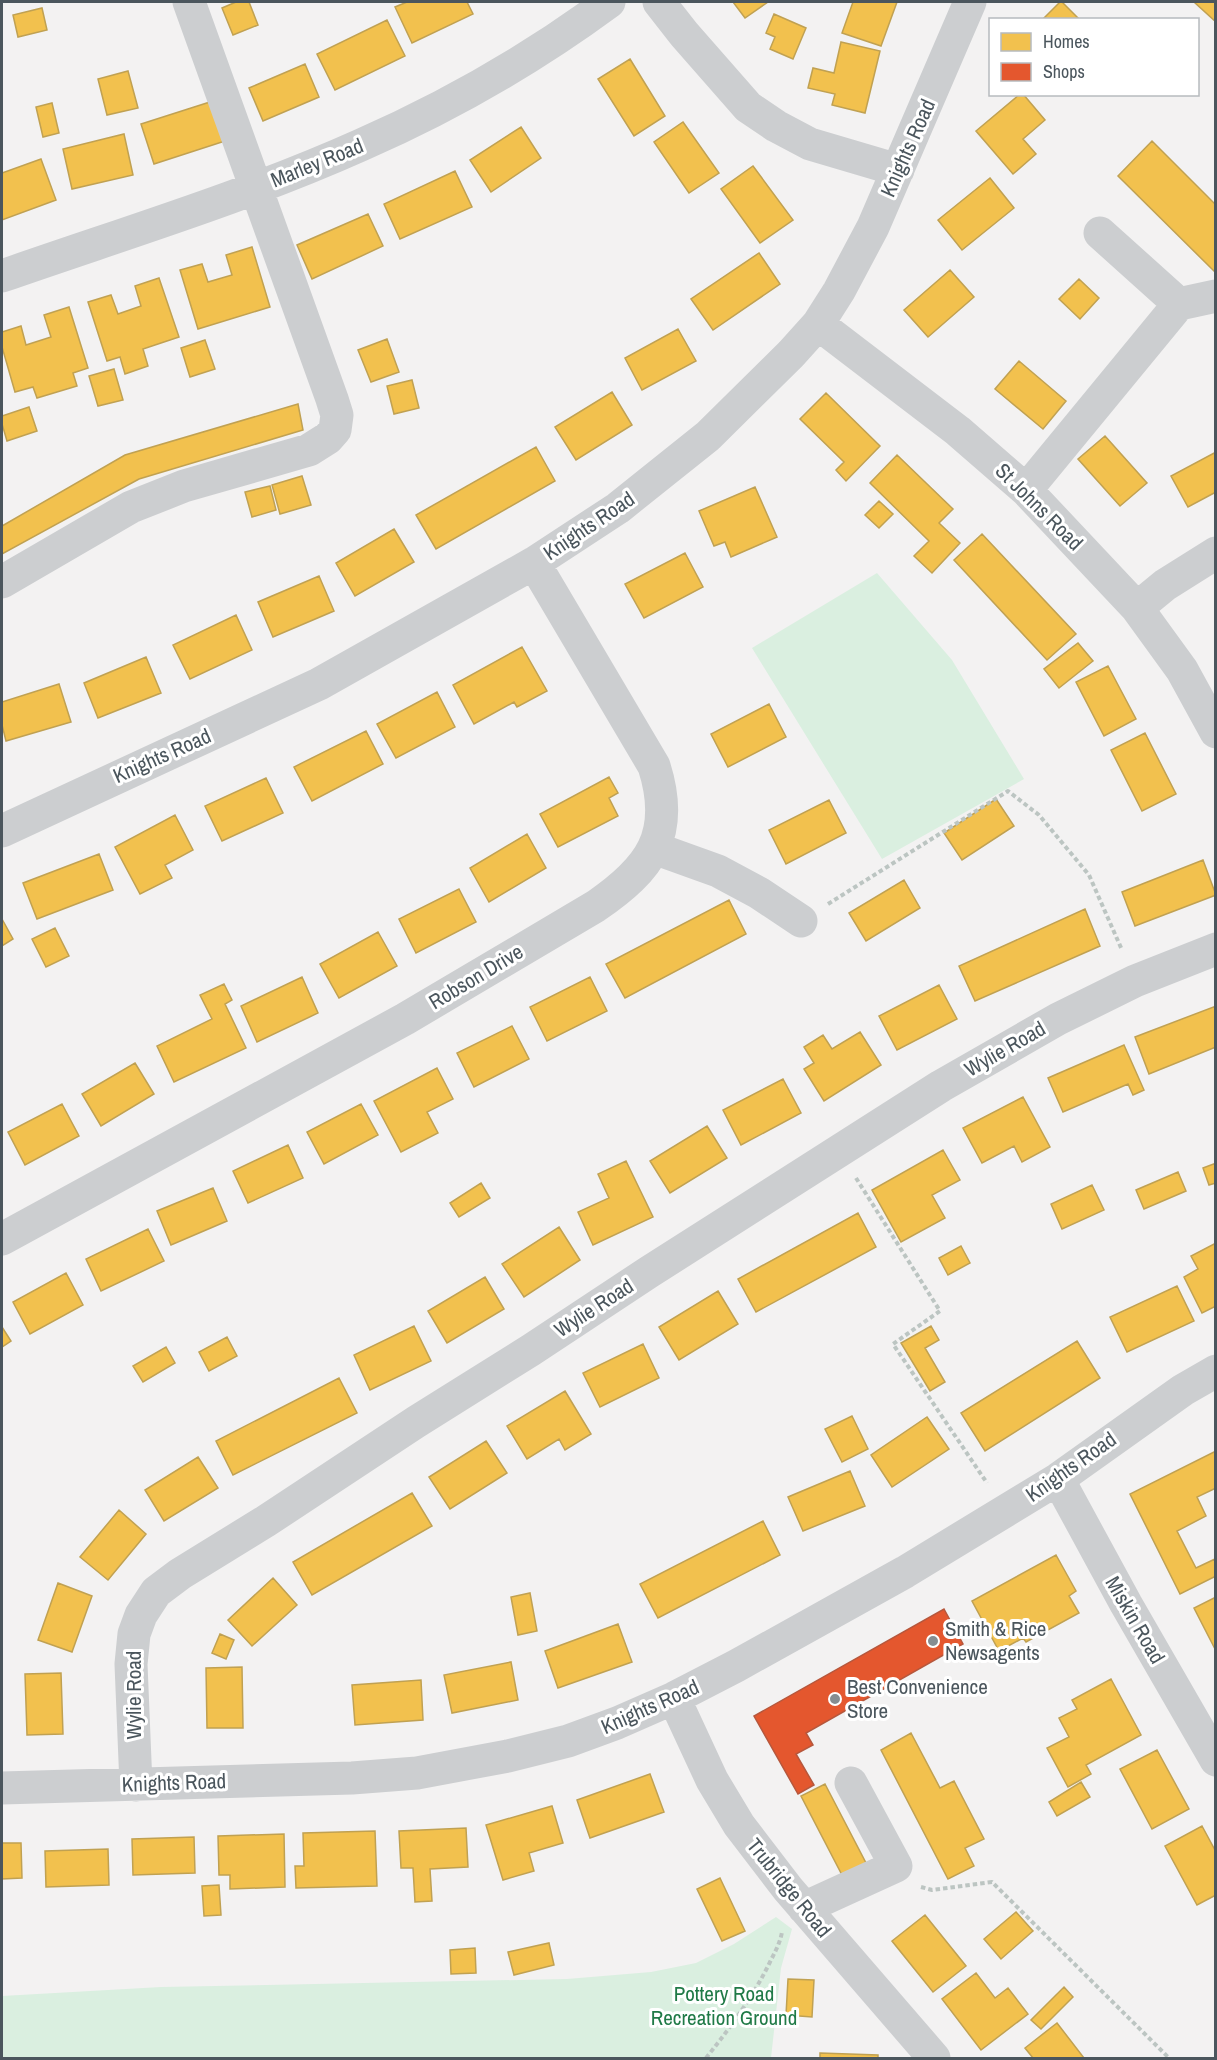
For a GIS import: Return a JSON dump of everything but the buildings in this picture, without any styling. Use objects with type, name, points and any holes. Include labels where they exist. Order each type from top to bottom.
[{"type":"street","points":[[2,582],[131,507],[184,486],[309,450],[328,438],[335,430],[338,415],[189,2]]},
{"type":"street","name":"Marley Road","points":[[2,276],[256,187],[360,146],[413,122],[514,65],[609,2]]},
{"type":"street","points":[[659,2],[748,107],[776,126],[810,144],[898,170]]},
{"type":"street","name":"Knights Road","points":[[2,831],[319,684],[534,563],[618,508],[708,436],[818,324],[852,268],[898,170],[970,2]]},
{"type":"street","points":[[1100,233],[1179,304]]},
{"type":"street","points":[[1026,490],[1179,304],[1215,296]]},
{"type":"street","name":"St Johns Road","points":[[818,324],[958,431],[1026,490],[1137,608],[1182,670],[1215,732]]},
{"type":"street","points":[[1137,608],[1165,585],[1215,553]]},
{"type":"street","name":"Robson Drive","points":[[2,1239],[86,1191],[218,1122],[405,1019],[596,906],[620,890],[647,862],[661,824],[659,783],[654,766],[534,563]]},
{"type":"street","points":[[654,848],[718,871],[759,893],[801,921]]},
{"type":"street","name":"Wylie Road","points":[[136,1785],[131,1664],[134,1634],[141,1615],[156,1592],[180,1574],[266,1521],[838,1151],[1004,1048],[1136,981],[1215,949]]},
{"type":"street","name":"Knights Road","points":[[2,1788],[352,1778],[417,1773],[461,1766],[568,1741],[618,1723],[674,1698],[884,1583],[1058,1479],[1183,1390],[1215,1371]]},
{"type":"street","name":"Miskin Road","points":[[1058,1479],[1215,1760]]},
{"type":"street","name":"Trubridge Road","points":[[674,1698],[712,1780],[739,1825],[796,1898],[934,2058]]},
{"type":"street","points":[[796,1898],[880,1874],[896,1866],[851,1784]]},
{"type":"path","points":[[801,921],[1008,791],[1039,815],[1089,875],[1136,981]]},
{"type":"path","points":[[838,1151],[940,1311],[893,1344],[1006,1511]]},
{"type":"path","points":[[880,1874],[932,1890],[993,1882],[1170,2058]]},
{"type":"path","points":[[706,2058],[742,2011],[763,1977],[781,1939],[796,1898]]},
{"type":"green space","points":[[877,573],[952,660],[1024,779],[882,859],[752,648]]},
{"type":"green space","name":"Pottery Road Recreation Ground","points":[[776,1917],[792,1929],[781,1968],[771,2058],[2,2058],[2,1996],[161,1987],[567,1979],[651,1972],[696,1963],[734,1944]]},
{"type":"place","name":"Smith & Rice Newsagents","points":[[933,1641]]},
{"type":"place","name":"Best Convenience Store","points":[[835,1699]]}]
